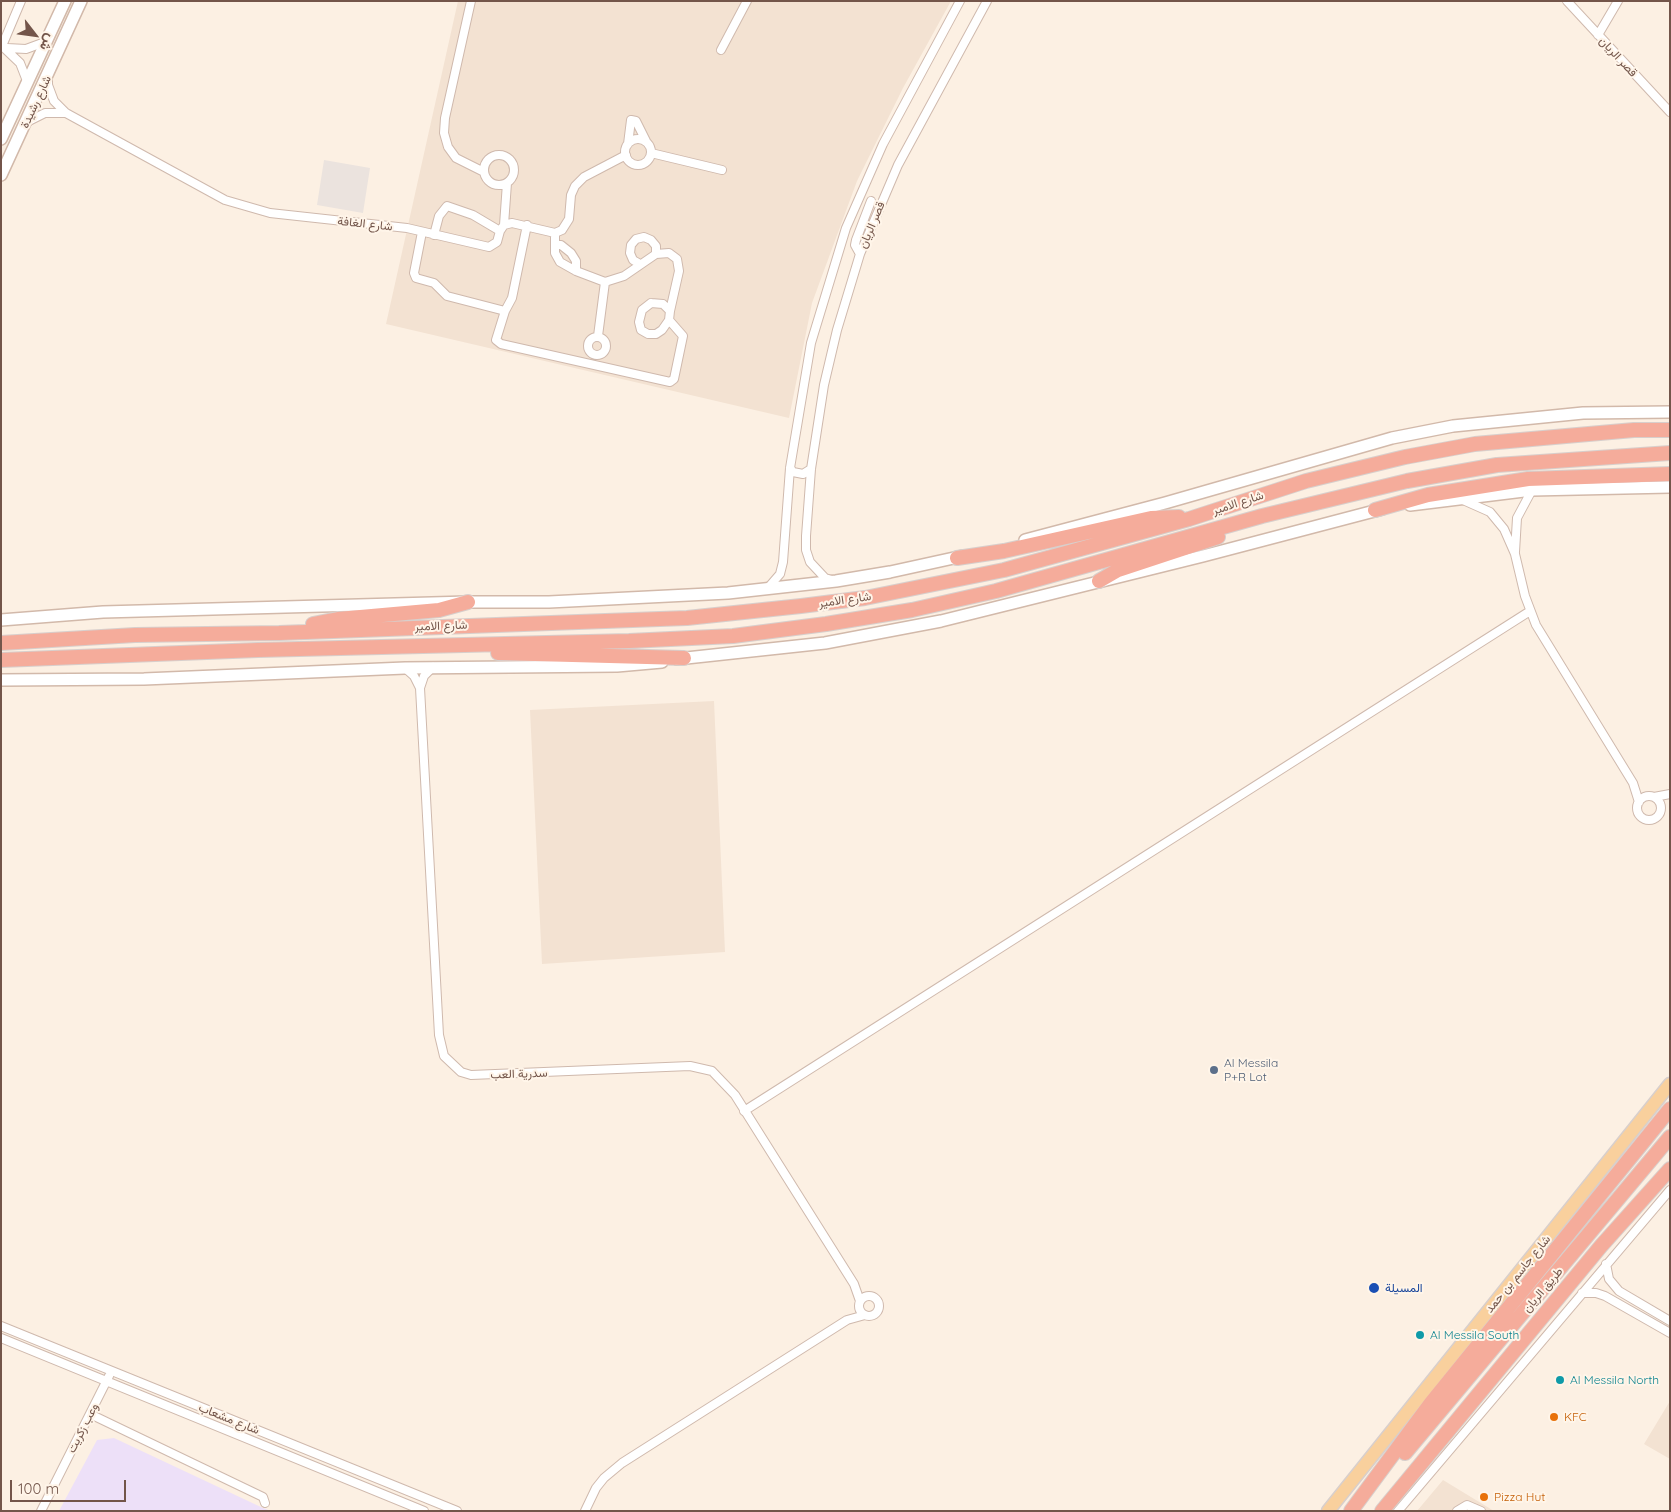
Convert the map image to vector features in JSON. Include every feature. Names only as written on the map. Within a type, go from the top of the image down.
[{"type":"highway","name":"شارع الامير","points":[[1,643],[136,634],[279,632],[687,618],[865,598],[1004,570],[1189,519],[1306,481],[1405,457],[1467,445],[1634,430],[1670,430]]},
{"type":"highway","name":"شارع الامير","points":[[1,660],[733,636],[912,610],[996,591],[1262,516],[1407,481],[1497,465],[1670,453]]},
{"type":"highway","points":[[1375,510],[1428,495],[1528,480],[1670,474]]},
{"type":"highway","points":[[1099,581],[1118,570],[1238,530],[1262,516]]},
{"type":"highway","points":[[957,558],[1004,551],[1161,517],[1189,519]]},
{"type":"highway","points":[[279,632],[338,619],[439,610],[468,602]]},
{"type":"highway","points":[[430,646],[476,652],[684,658]]},
{"type":"highway","points":[[1351,1511],[1431,1403],[1670,1109]]},
{"type":"highway","name":"طريق الريان","points":[[1357,1511],[1670,1137]]},
{"type":"highway","name":"طريق الريان","points":[[1382,1511],[1601,1246],[1670,1169]]},
{"type":"main road","name":"شارع رشيدة","points":[[1,139],[64,1]]},
{"type":"main road","name":"شارع رشيدة","points":[[1,175],[81,1]]},
{"type":"main road","name":"شارع الامير","points":[[1,620],[113,612],[468,602],[549,602],[767,590],[890,572],[957,558],[1165,503],[1392,438],[1453,426],[1583,413],[1670,412]]},
{"type":"main road","points":[[1,680],[144,679],[433,667],[617,666],[825,643],[968,615],[1375,510],[1532,490],[1670,487]]},
{"type":"main road","name":"شارع جاسم بن حمد","points":[[1328,1511],[1670,1084]]},
{"type":"main road","points":[[1582,1216],[1591,1197],[1670,1093]]},
{"type":"main road","points":[[1337,1511],[1431,1403]]},
{"type":"street","points":[[3,46],[21,1]]},
{"type":"street","points":[[471,1],[445,118],[444,133],[448,147],[456,158],[484,172]]},
{"type":"street","points":[[721,50],[747,1]]},
{"type":"street","name":"قصر الريان","points":[[767,590],[780,574],[783,562],[790,468],[810,343],[846,228],[883,144],[960,1]]},
{"type":"street","name":"قصر الريان","points":[[836,581],[825,578],[817,571],[810,562],[806,550],[811,469],[824,385],[842,312],[860,254],[881,204],[918,126],[987,1]]},
{"type":"street","name":"قصر الريان","points":[[1567,1],[1670,112]]},
{"type":"street","points":[[1598,35],[1618,1]]},
{"type":"street","points":[[3,46],[26,49],[45,42]]},
{"type":"street","points":[[3,46],[20,63],[28,81]]},
{"type":"street","name":"شارع الغافة","points":[[48,76],[48,85],[54,101],[66,114],[215,196],[254,210],[422,232],[489,248],[497,242],[502,228]]},
{"type":"street","points":[[27,122],[45,113],[66,114]]},
{"type":"street","points":[[631,120],[636,121],[646,141],[651,153],[647,161],[639,165],[631,162],[626,155],[631,120]]},
{"type":"street","points":[[628,144],[639,139],[646,141]]},
{"type":"street","points":[[651,153],[722,170]]},
{"type":"street","points":[[502,228],[507,183],[513,176],[514,168],[510,160],[503,155],[490,157],[485,164],[484,172],[487,180],[494,185],[507,183]]},
{"type":"street","points":[[502,228],[512,223],[556,233],[562,230],[569,219],[571,195],[574,186],[584,177],[626,155]]},
{"type":"street","points":[[859,198],[881,204]]},
{"type":"street","points":[[860,254],[856,240],[871,201]]},
{"type":"street","points":[[434,235],[439,216],[447,206],[502,228]]},
{"type":"street","points":[[527,225],[512,298],[505,311],[496,340],[501,344],[670,382],[674,379],[683,336],[669,320]]},
{"type":"street","points":[[422,232],[414,273],[416,278],[434,283],[447,296],[505,311]]},
{"type":"street","points":[[556,233],[556,258],[576,271],[605,282],[624,276],[656,254],[669,254],[677,260],[679,271],[669,320],[662,330],[656,334],[648,334],[641,330],[639,322],[642,310],[651,303],[663,304],[670,311]]},
{"type":"street","points":[[640,264],[633,260],[630,253],[631,246],[636,240],[644,237],[651,240],[656,246],[656,254]]},
{"type":"street","points":[[555,245],[561,245],[571,253],[576,261],[576,271]]},
{"type":"street","points":[[598,336],[605,282]]},
{"type":"street","points":[[790,468],[793,472],[803,474],[811,469]]},
{"type":"street","points":[[1515,554],[1517,518],[1520,508],[1532,490]]},
{"type":"street","points":[[1458,499],[1480,506],[1490,512],[1504,529],[1515,554],[1530,611],[1547,644],[1633,783],[1639,802],[1639,814],[1646,820],[1658,816],[1661,806],[1670,794]]},
{"type":"street","points":[[744,1111],[1530,611]]},
{"type":"street","points":[[420,688],[424,676],[433,667]]},
{"type":"street","points":[[405,668],[414,676],[420,688]]},
{"type":"street","name":"سدرية العب","points":[[420,688],[439,1035],[444,1056],[451,1065],[471,1075],[701,1067],[720,1078],[744,1111],[854,1284],[859,1304]]},
{"type":"street","points":[[1633,783],[1661,806]]},
{"type":"street","points":[[1639,802],[1652,797],[1670,794]]},
{"type":"street","points":[[1398,1511],[1670,1190]]},
{"type":"street","points":[[1606,1264],[1609,1279],[1619,1292],[1670,1321]]},
{"type":"street","name":"سدرية العب","points":[[854,1284],[869,1295]]},
{"type":"street","points":[[1582,1293],[1596,1293],[1605,1296],[1670,1333]]},
{"type":"street","points":[[585,1511],[596,1488],[614,1469],[847,1320],[865,1315],[874,1315],[879,1308],[876,1299],[869,1295],[859,1304],[847,1320]]},
{"type":"street","points":[[859,1304],[865,1315]]},
{"type":"street","name":"شارع مشعاب","points":[[1,1326],[457,1511]]},
{"type":"street","name":"شارع مشعاب","points":[[1,1338],[424,1510]]},
{"type":"street","name":"وعب زكريت","points":[[41,1511],[111,1372]]},
{"type":"street","points":[[90,1414],[263,1497],[265,1503]]},
{"type":"street","points":[[320,1468],[324,1457]]},
{"type":"street","points":[[424,1510],[427,1499]]},
{"type":"street","points":[[1457,1511],[1464,1506],[1470,1505],[1481,1511]]},
{"type":"shaded area","points":[[458,1],[951,1],[903,88],[857,181],[812,303],[789,418],[386,324]]},
{"type":"shaded area","points":[[324,160],[370,168],[363,213],[317,205]]},
{"type":"shaded area","points":[[714,701],[725,952],[542,964],[530,710]]},
{"type":"shaded area","points":[[1670,1401],[1670,1459],[1644,1444]]},
{"type":"shaded area","points":[[114,1438],[271,1511],[59,1511],[97,1440]]},
{"type":"shaded area","points":[[1443,1480],[1494,1511],[1417,1511]]},
{"type":"place","name":"Al Messila P+R Lot","points":[[1214,1070]]},
{"type":"place","name":"المسيلة","points":[[1374,1288]]},
{"type":"place","name":"Al Messila South","points":[[1420,1335]]},
{"type":"place","name":"Al Messila North","points":[[1560,1380]]},
{"type":"place","name":"KFC","points":[[1554,1417]]},
{"type":"place","name":"Pizza Hut","points":[[1484,1497]]}]
